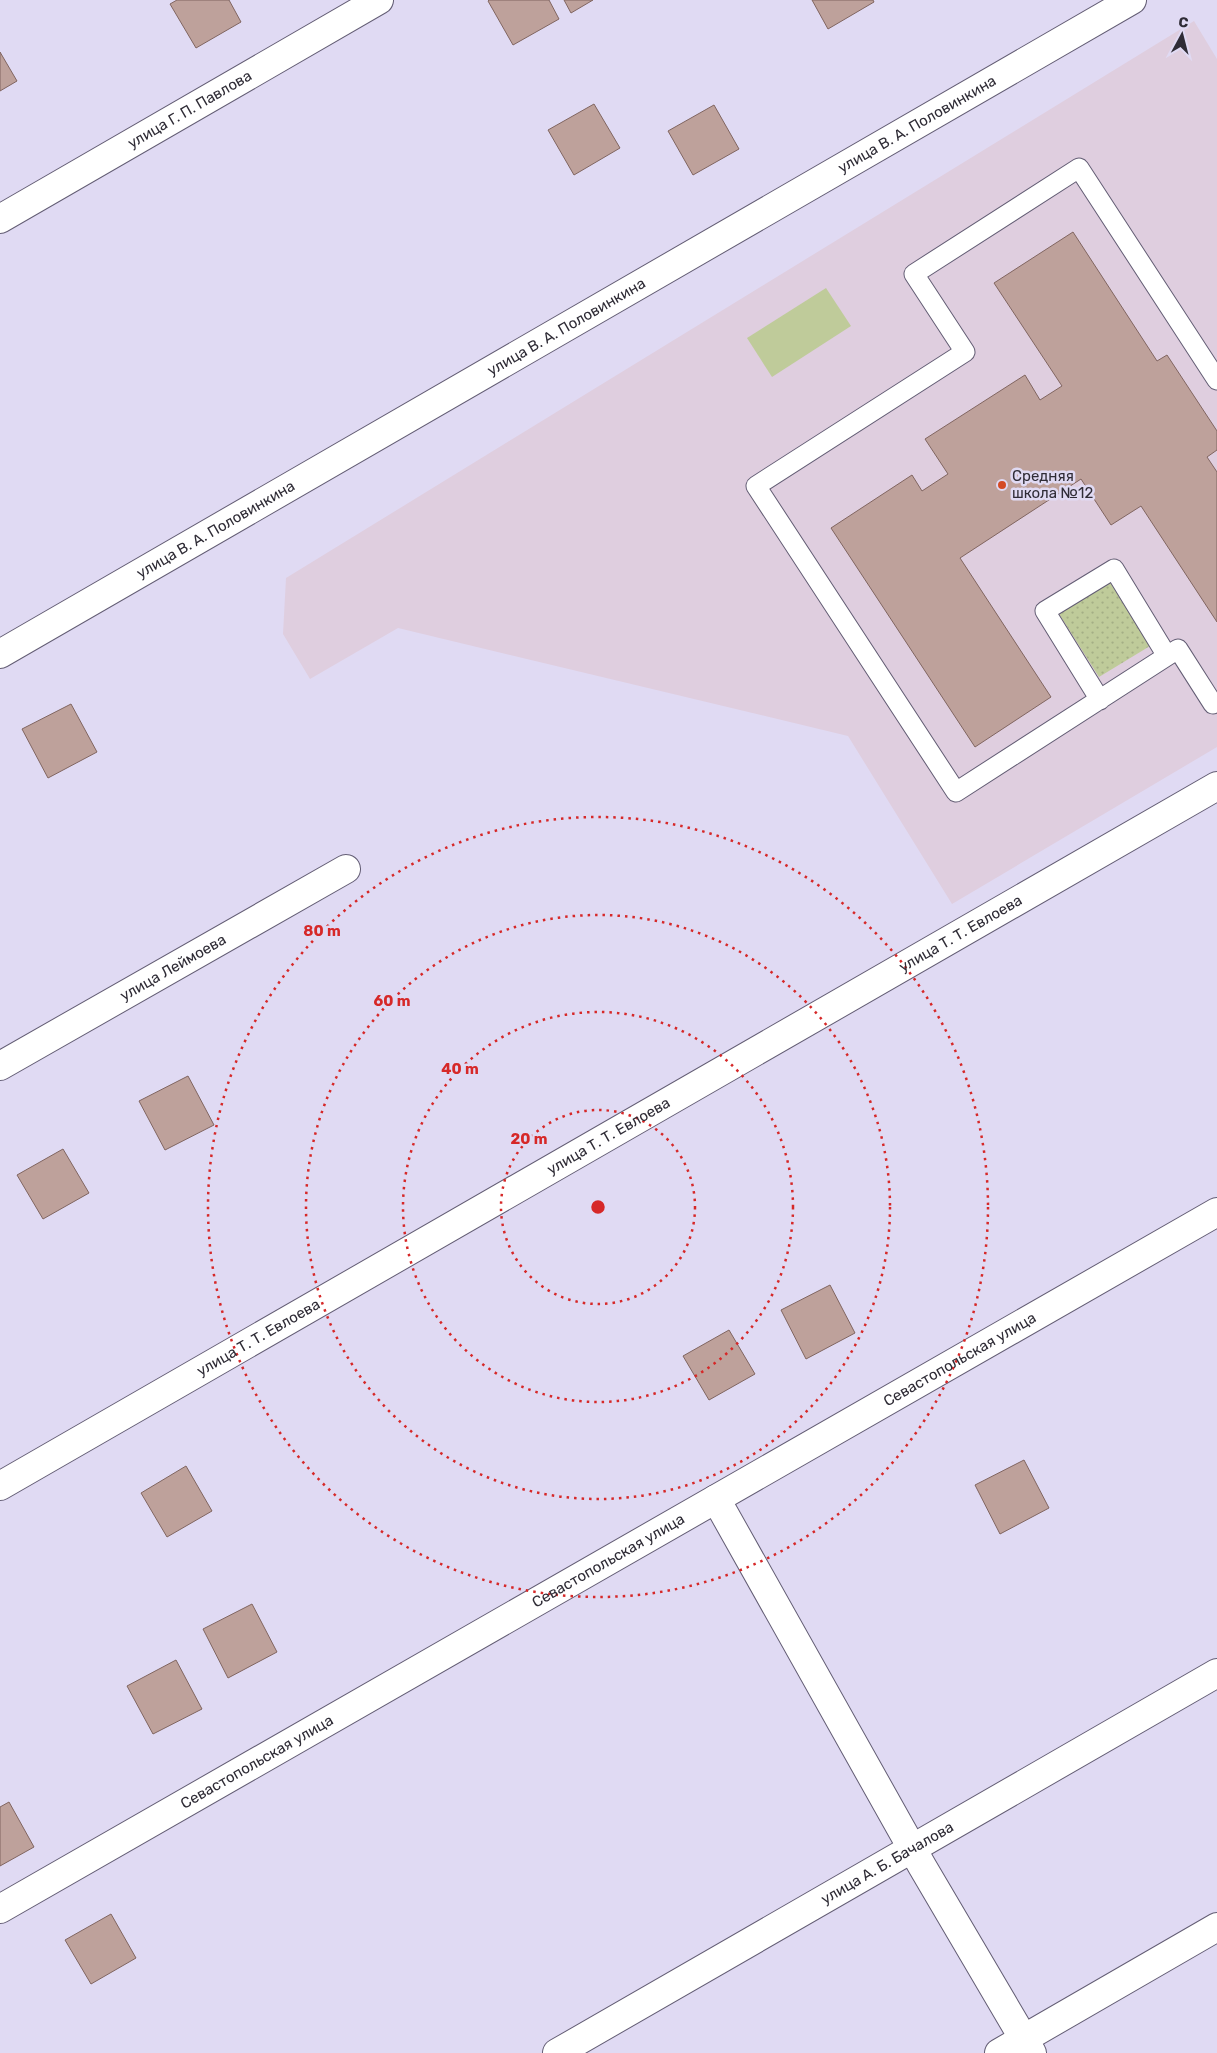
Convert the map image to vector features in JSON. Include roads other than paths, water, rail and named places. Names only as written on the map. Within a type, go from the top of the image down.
[{"type":"street","name":"улица Г. П. Павлова","points":[[0,219],[379,0]]},
{"type":"street","name":"улица В. А. Половинкина","points":[[0,654],[1132,0]]},
{"type":"street","name":"улица Т. Т. Евлоева","points":[[0,1486],[1217,786]]},
{"type":"street","name":"улица Леймоева","points":[[0,1066],[346,869]]},
{"type":"street","name":"Севастопольская улица","points":[[0,1909],[1217,1212]]},
{"type":"street","points":[[716,1499],[913,1849],[1028,2046]]},
{"type":"street","name":"улица А. Б. Бачалова","points":[[557,2053],[1217,1673]]},
{"type":"street","points":[[999,2053],[1028,2046],[1217,1927]]},
{"type":"lane","points":[[1217,380],[1079,168],[914,274],[965,352],[756,486],[956,792],[1178,649],[1213,704],[1217,702]]},
{"type":"lane","points":[[1100,700],[1045,611],[1114,569],[1167,656]]},
{"type":"place","name":"Средняя школа №12","points":[[1002,485]]}]
